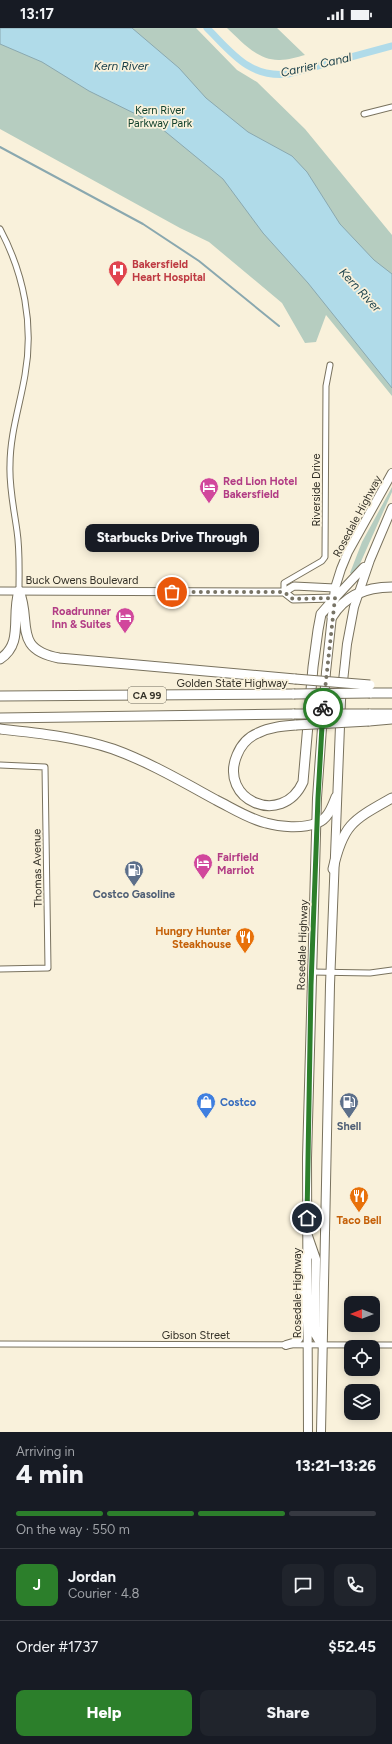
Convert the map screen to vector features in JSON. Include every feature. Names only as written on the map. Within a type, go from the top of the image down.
[{"type":"highway","points":[[392,587],[374,588],[358,593],[338,595],[321,614],[312,668],[303,782],[299,790],[291,799],[278,805],[265,806],[244,796],[235,779],[234,764],[239,750],[249,738],[258,733],[278,727],[296,725],[369,718],[392,719]]},
{"type":"highway","points":[[0,659],[11,650],[15,641],[15,604],[19,591]]},
{"type":"highway","points":[[19,591],[25,604],[24,626],[27,638],[37,650],[45,655],[59,658],[295,678],[370,689]]},
{"type":"highway","points":[[332,617],[338,595]]},
{"type":"highway","name":"Golden State Highway","points":[[0,696],[294,694],[370,689],[389,693]]},
{"type":"highway","name":"CA 99","points":[[0,718],[294,714],[369,718],[392,714]]},
{"type":"highway","points":[[0,729],[78,740],[114,750],[144,762],[227,806],[265,823],[281,826],[306,826],[316,823],[327,816],[336,797]]},
{"type":"highway","points":[[333,870],[341,841],[350,826],[362,814],[392,798]]},
{"type":"main road","name":"Rosedale Highway","points":[[338,595],[348,552],[392,473]]},
{"type":"main road","points":[[321,1432],[330,972],[340,700],[351,621],[358,593],[392,508]]},
{"type":"main road","points":[[351,621],[338,595],[370,560]]},
{"type":"main road","name":"Buck Owens Boulevard","points":[[0,591],[284,592],[294,586],[338,595]]},
{"type":"main road","name":"Buck Owens Boulevard","points":[[284,592],[293,599],[338,595]]},
{"type":"main road","name":"Rosedale Highway","points":[[308,1432],[307,1158],[316,823],[323,710],[332,617]]},
{"type":"main road","points":[[307,1234],[316,1259],[316,1334],[319,1341],[323,1345]]},
{"type":"main road","points":[[286,1345],[296,1342],[299,1338],[302,1254],[307,1234]]},
{"type":"street","points":[[364,114],[392,106]]},
{"type":"street","points":[[0,229],[20,276],[28,327],[25,374],[14,425],[10,465],[12,494],[19,544],[19,591]]},
{"type":"street","name":"Riverside Drive","points":[[284,592],[284,583],[322,561],[325,557],[326,386],[330,365]]},
{"type":"street","name":"Thomas Avenue","points":[[0,765],[45,767],[48,968],[0,969]]},
{"type":"street","points":[[312,972],[370,973],[392,970]]},
{"type":"street","name":"Gibson Street","points":[[0,1344],[392,1345]]},
{"type":"green space","name":"Kern River Parkway Park","points":[[0,28],[196,28],[237,70],[257,82],[305,129],[392,235],[392,396],[326,315],[316,342],[305,343],[282,303],[209,242],[180,228],[0,129]]},
{"type":"green space","points":[[227,28],[277,28],[305,55],[283,60],[265,57],[251,50]]},
{"type":"green space","points":[[392,487],[392,492],[359,566],[353,575],[350,573],[362,542]]},
{"type":"water","name":"Kern River","points":[[0,28],[132,28],[179,68],[206,98],[248,132],[292,156],[307,172],[340,224],[374,260],[392,274],[392,388],[308,283],[263,233],[223,179],[156,124],[89,91],[42,62],[0,44]]},
{"type":"waterway","name":"Carrier Canal","points":[[207,28],[233,55],[242,62],[262,72],[274,74],[288,74],[392,46]]},
{"type":"waterway","points":[[0,147],[143,224],[199,261],[279,326]]},
{"type":"way so far","points":[[172,592],[284,592],[293,599],[335,598],[323,708]]},
{"type":"place","name":"Bakersfield Heart Hospital","points":[[118,287]]},
{"type":"place","name":"Red Lion Hotel Bakersfield","points":[[209,504]]},
{"type":"place","name":"Starbucks Drive Through","points":[[172,592]]},
{"type":"place","name":"Roadrunner Inn & Suites","points":[[125,634]]},
{"type":"place","name":"Fairfield Marriot","points":[[203,880]]},
{"type":"place","name":"Costco Gasoline","points":[[134,887]]},
{"type":"place","name":"Hungry Hunter Steakhouse","points":[[245,954]]},
{"type":"place","name":"Costco","points":[[206,1119]]},
{"type":"place","name":"Shell","points":[[349,1119]]},
{"type":"place","name":"Taco Bell","points":[[359,1213]]},
{"type":"route","points":[[307,1218],[311,985],[323,708]]}]
